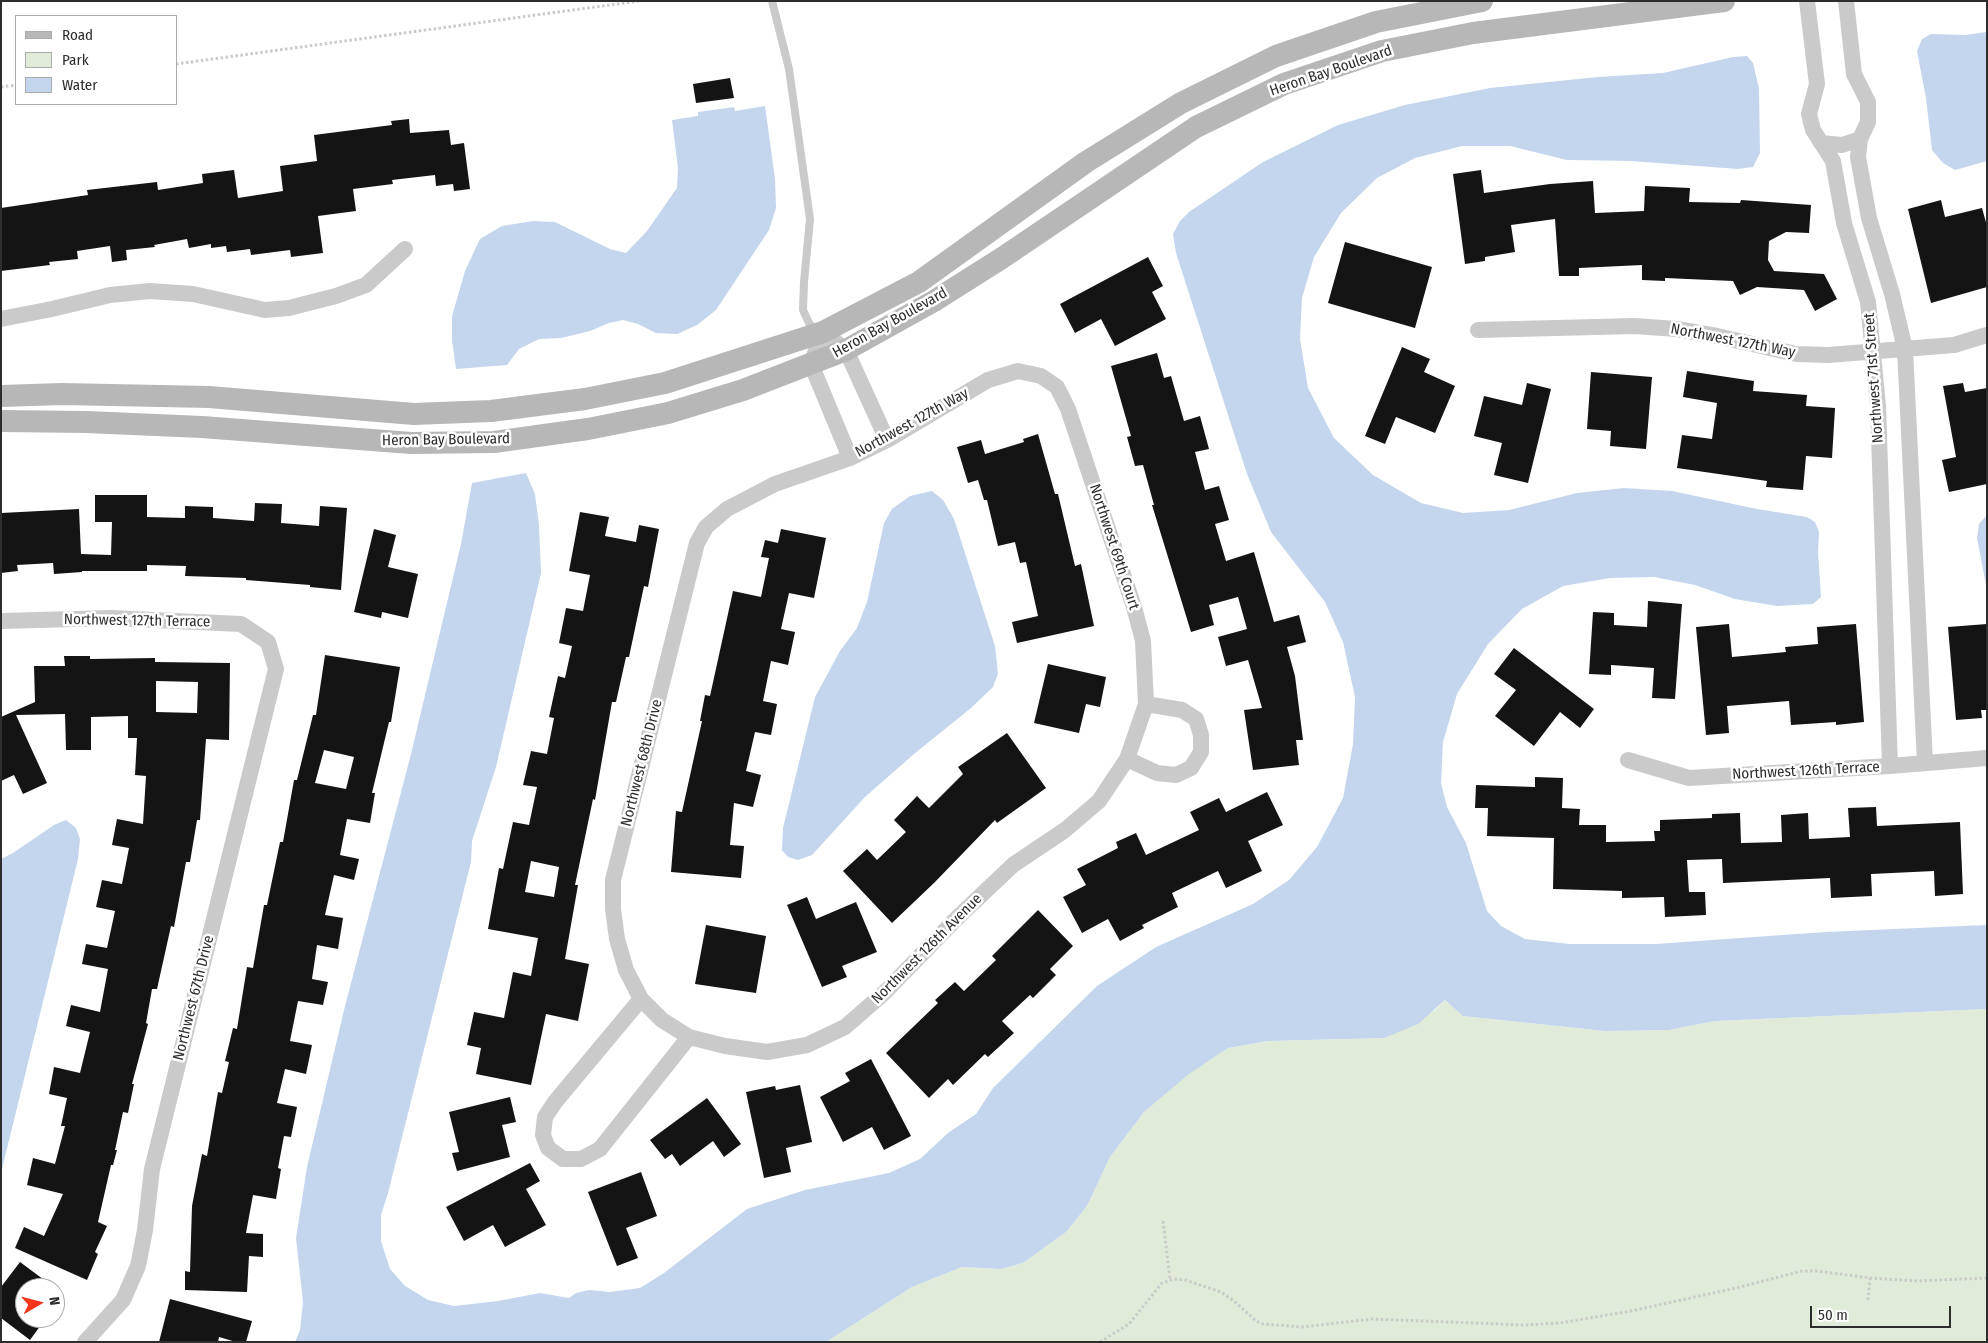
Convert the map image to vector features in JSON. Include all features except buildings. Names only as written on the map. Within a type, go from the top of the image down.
[{"type":"street","name":"Heron Bay Boulevard","points":[[1,396],[62,394],[209,397],[335,408],[428,413],[491,410],[585,399],[665,383],[823,332],[919,282],[1086,162],[1181,103],[1276,56],[1376,22],[1482,1]]},
{"type":"street","name":"Heron Bay Boulevard","points":[[1,421],[193,426],[330,438],[429,443],[494,442],[588,429],[668,413],[743,390],[846,350],[934,301],[1196,127],[1284,84],[1382,50],[1473,33],[1724,1]]},
{"type":"street","name":"Northwest 71st Street","points":[[1807,1],[1817,84],[1809,114],[1813,130],[1833,161],[1844,223],[1868,302],[1878,406],[1890,766]]},
{"type":"street","name":"Northwest 71st Street","points":[[1846,1],[1854,74],[1868,102],[1868,122],[1860,139],[1858,157],[1869,218],[1892,294],[1904,349],[1925,763]]},
{"type":"street","points":[[1821,143],[1842,145],[1860,139]]},
{"type":"street","points":[[1,318],[52,309],[110,295],[150,291],[193,294],[265,310],[289,308],[336,296],[366,284],[405,249]]},
{"type":"street","name":"Northwest 127th Way","points":[[1478,330],[1634,326],[1677,329],[1796,354],[1828,355],[1954,345],[1987,335]]},
{"type":"street","points":[[850,458],[811,364],[823,332],[846,350],[887,440]]},
{"type":"street","name":"Northwest 127th Way","points":[[706,527],[727,508],[775,484],[850,458],[887,440],[988,380],[1018,371],[1040,376]]},
{"type":"street","name":"Northwest 69th Court","points":[[1040,376],[1057,387],[1068,409],[1134,607],[1143,641],[1146,704],[1137,732]]},
{"type":"street","name":"Northwest 68th Drive","points":[[662,1020],[641,1000],[626,970],[617,939],[613,909],[614,880],[697,543],[706,527]]},
{"type":"street","name":"Northwest 127th Terrace","points":[[1,621],[111,618],[241,624],[268,642]]},
{"type":"street","name":"Northwest 67th Drive","points":[[85,1342],[123,1300],[138,1266],[145,1230],[152,1169],[276,670],[268,642]]},
{"type":"street","points":[[1128,759],[1157,773],[1176,775],[1191,768],[1201,752],[1201,735],[1196,719],[1182,710],[1146,704]]},
{"type":"street","name":"Northwest 126th Avenue","points":[[662,1020],[689,1037],[725,1046],[767,1052],[807,1045],[845,1027],[884,993],[956,919],[1013,865],[1065,830],[1099,801],[1128,759],[1137,732]]},
{"type":"street","name":"Northwest 126th Terrace","points":[[1628,760],[1689,778],[1987,758]]},
{"type":"street","points":[[641,1000],[555,1102],[545,1117],[543,1136],[548,1148],[563,1158],[581,1159],[600,1149],[689,1037]]},
{"type":"lane","points":[[772,1],[790,69],[810,219],[803,310],[810,325],[823,332]]},
{"type":"path","points":[[178,64],[639,1]]},
{"type":"path","points":[[1,87],[15,85]]},
{"type":"path","points":[[1163,1221],[1170,1280]]},
{"type":"path","points":[[1100,1342],[1129,1324],[1162,1283],[1170,1280],[1185,1280],[1221,1292],[1256,1321],[1263,1324],[1302,1327],[1372,1319],[1525,1325],[1560,1323],[1631,1311],[1736,1288],[1790,1273],[1817,1271],[1870,1278],[1917,1281],[1987,1278]]},
{"type":"path","points":[[1868,1300],[1870,1278]]},
{"type":"green space","points":[[1445,1000],[1463,1016],[1605,1031],[1669,1030],[1715,1021],[1987,1009],[1987,1342],[826,1342],[912,1287],[962,1267],[1001,1269],[1023,1263],[1066,1232],[1087,1206],[1110,1157],[1144,1112],[1189,1073],[1228,1048],[1268,1041],[1384,1038],[1435,1010]]},
{"type":"water","points":[[1987,32],[1987,161],[1955,170],[1943,163],[1932,150],[1926,98],[1917,51],[1922,39],[1931,34],[1965,35]]},
{"type":"water","points":[[1747,56],[1753,63],[1759,88],[1760,153],[1753,167],[1738,169],[1631,161],[1567,160],[1510,146],[1462,146],[1415,158],[1377,178],[1341,213],[1314,257],[1302,298],[1300,339],[1308,388],[1334,438],[1373,475],[1421,503],[1463,513],[1509,510],[1577,493],[1624,488],[1672,491],[1757,509],[1807,517],[1815,522],[1819,532],[1818,552],[1821,597],[1813,604],[1777,606],[1735,599],[1695,585],[1654,577],[1610,578],[1563,586],[1522,609],[1488,644],[1457,694],[1443,742],[1441,783],[1447,807],[1466,843],[1487,911],[1501,926],[1525,939],[1569,944],[1656,944],[1825,932],[1987,925],[1987,1009],[1715,1021],[1669,1030],[1605,1031],[1463,1016],[1445,1000],[1418,1024],[1384,1038],[1268,1041],[1228,1048],[1189,1074],[1144,1112],[1110,1157],[1087,1206],[1066,1232],[1023,1263],[1001,1269],[962,1267],[912,1287],[826,1342],[295,1342],[300,1330],[303,1302],[296,1238],[307,1167],[345,1006],[411,754],[461,544],[472,483],[526,473],[535,494],[539,525],[541,573],[496,767],[472,841],[471,862],[381,1215],[381,1241],[390,1269],[405,1286],[428,1300],[454,1306],[498,1301],[540,1293],[569,1298],[576,1293],[589,1290],[610,1292],[640,1288],[664,1273],[747,1209],[805,1190],[889,1173],[920,1159],[948,1133],[976,1114],[993,1088],[1097,986],[1156,947],[1253,904],[1289,880],[1317,847],[1343,798],[1353,744],[1355,697],[1343,642],[1325,602],[1271,532],[1247,474],[1176,253],[1173,234],[1180,221],[1189,212],[1263,162],[1338,125],[1405,105],[1490,88],[1598,77],[1663,73],[1733,57]]},
{"type":"water","points":[[765,106],[775,179],[776,208],[769,230],[716,310],[697,325],[677,334],[656,333],[638,324],[623,320],[561,338],[539,339],[519,349],[507,365],[456,369],[452,340],[452,316],[465,271],[480,239],[502,226],[533,221],[555,222],[610,249],[626,253],[647,231],[677,188],[678,168],[672,120],[698,116],[698,112],[734,107],[735,111]]},
{"type":"water","points":[[932,491],[943,500],[954,519],[995,646],[998,674],[993,687],[971,708],[865,797],[812,855],[798,860],[788,857],[782,850],[783,828],[815,697],[840,651],[857,628],[867,602],[884,523],[892,509],[910,496]]},
{"type":"water","points":[[1987,515],[1987,590],[1977,538],[1979,524]]},
{"type":"water","points":[[66,820],[76,828],[80,839],[78,859],[1,1173],[1,859],[54,825]]}]
